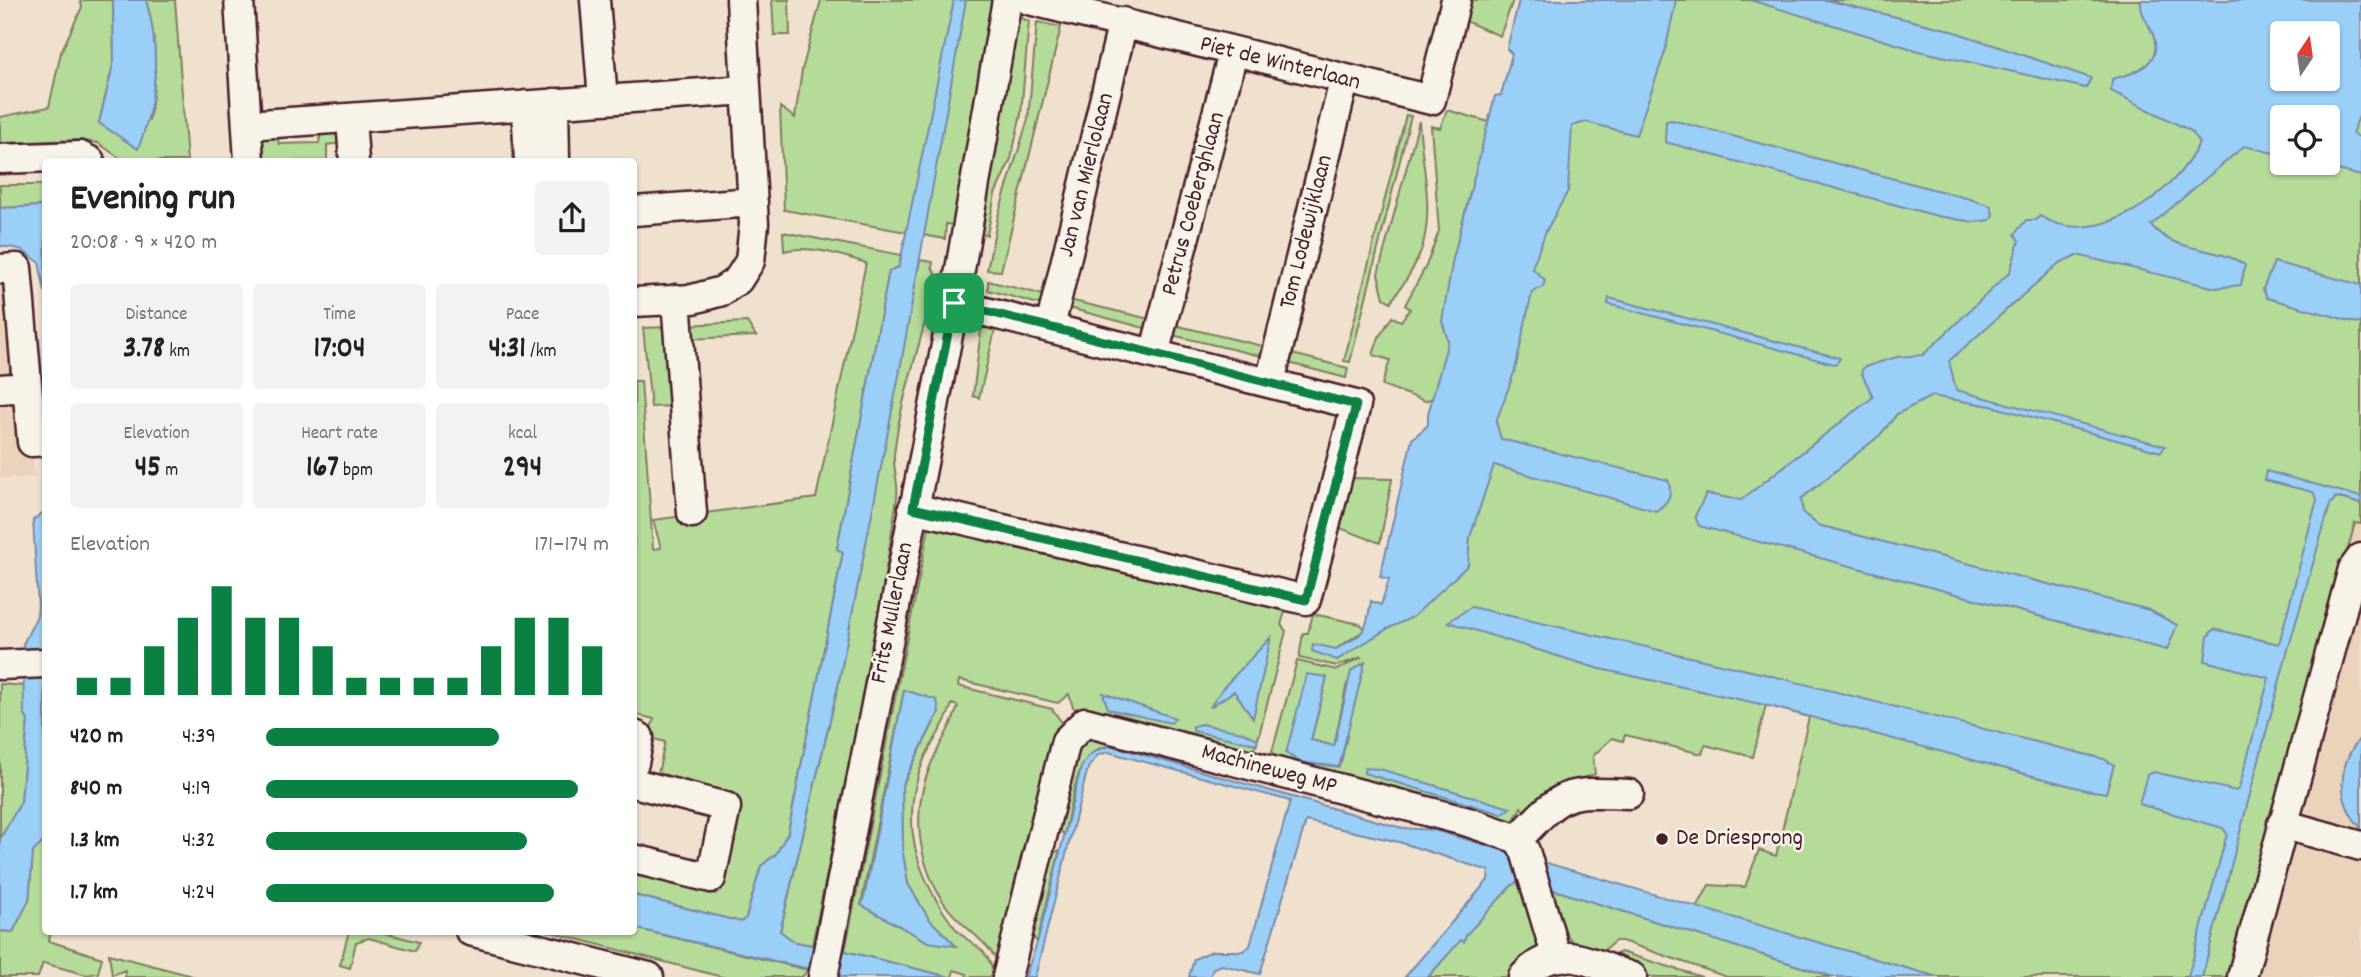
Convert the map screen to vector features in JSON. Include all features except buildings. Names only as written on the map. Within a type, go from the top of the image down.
[{"type":"street","points":[[239,0],[249,158]]},
{"type":"street","points":[[595,0],[603,100]]},
{"type":"street","points":[[637,302],[677,299],[722,291],[738,280],[750,261],[754,245],[753,206],[741,0]]},
{"type":"street","name":"Frits Mullerlaan","points":[[823,976],[954,303],[1007,0]]},
{"type":"street","name":"Piet de Winterlaan","points":[[1028,0],[1344,81],[1431,100],[1456,0]]},
{"type":"street","name":"Jan van Mierlolaan","points":[[1050,327],[1122,22]]},
{"type":"street","name":"Petrus Coeberghlaan","points":[[1154,354],[1233,53]]},
{"type":"street","name":"Tom Lodewijklaan","points":[[1270,383],[1344,81]]},
{"type":"street","points":[[247,125],[746,90]]},
{"type":"street","points":[[530,158],[540,104]]},
{"type":"street","points":[[540,104],[554,158]]},
{"type":"street","points":[[351,118],[354,158]]},
{"type":"street","points":[[0,159],[84,158]]},
{"type":"street","points":[[637,211],[753,206]]},
{"type":"street","points":[[0,269],[18,268],[13,388],[32,442],[42,441]]},
{"type":"street","points":[[677,299],[692,513]]},
{"type":"street","points":[[913,508],[1306,600],[1356,405],[954,303]]},
{"type":"street","points":[[2242,977],[2353,569],[2361,558]]},
{"type":"street","points":[[8,665],[42,663]]},
{"type":"street","name":"Machineweg MP","points":[[1007,977],[1066,741],[1085,722],[1468,822],[1522,845]]},
{"type":"street","points":[[637,784],[726,807],[711,878],[637,860]]},
{"type":"street","points":[[1556,955],[1522,845],[1552,804],[1578,792],[1629,794]]},
{"type":"street","points":[[2282,824],[2361,846]]},
{"type":"street","points":[[480,935],[554,965],[649,977]]},
{"type":"street","points":[[1523,977],[1535,964],[1556,955],[1577,958],[1632,977]]},
{"type":"shaded area","points":[[0,270],[33,270],[27,387],[35,477],[0,478]]},
{"type":"shaded area","points":[[2361,502],[2361,977],[2197,977]]},
{"type":"green space","points":[[80,0],[113,0],[114,61],[99,123],[149,120],[155,60],[153,30],[146,0],[175,0],[187,158],[120,158],[98,143],[80,140],[0,143],[0,117],[49,107],[61,52],[82,7]]},
{"type":"green space","points":[[772,0],[789,0],[790,35],[774,35]]},
{"type":"green space","points":[[821,0],[992,0],[953,225],[946,224],[945,239],[784,210],[780,107],[795,118],[802,70]]},
{"type":"green space","points":[[1470,0],[1513,0],[1500,36],[1465,21]]},
{"type":"green space","points":[[1547,0],[2361,0],[2361,502],[2333,494],[2331,503],[2336,497],[2361,504],[2361,524],[2355,523],[2231,977],[2202,977],[2240,827],[2197,977],[1937,977],[1697,908],[1709,885],[1745,887],[1759,850],[1776,856],[1809,717],[1766,705],[1753,757],[1705,745],[1702,754],[1625,735],[1623,741],[1612,738],[1593,756],[1595,774],[1558,788],[1532,821],[1521,807],[1513,822],[1276,761],[1272,752],[1297,661],[1337,670],[1362,657],[1337,666],[1299,658],[1303,633],[1308,633],[1313,614],[1360,624],[1366,629],[1336,649],[1337,660],[1387,628]],"holes":[[[1327,677],[1311,740],[1334,746],[1347,683],[1347,736],[1341,762],[1286,753]]]},
{"type":"green space","points":[[1018,17],[1029,21],[1021,114],[1011,159],[995,194],[987,235],[980,234]]},
{"type":"green space","points":[[1037,22],[1061,27],[1001,271],[987,270],[998,216],[1028,119]]},
{"type":"green space","points":[[1447,110],[1489,122],[1453,259],[1446,333],[1449,341],[1434,398],[1425,401],[1382,385],[1390,360],[1373,355],[1379,337],[1392,317],[1401,321],[1410,309],[1405,305],[1426,266],[1439,231],[1431,126],[1440,128]]},
{"type":"green space","points":[[1406,115],[1411,116],[1350,362],[1344,361]]},
{"type":"green space","points":[[1419,121],[1427,196],[1424,240],[1419,257],[1391,302],[1384,298],[1378,274]]},
{"type":"green space","points":[[322,127],[337,131],[342,143],[327,145],[327,158],[258,158],[257,140],[276,129],[279,144],[319,143]]},
{"type":"green space","points":[[0,185],[42,185],[42,206],[0,208]]},
{"type":"green space","points":[[783,232],[901,255],[899,267],[889,271],[837,549],[843,552],[788,833],[776,854],[761,866],[746,918],[741,922],[637,896],[637,873],[715,894],[740,799],[657,778],[665,742],[648,737],[654,719],[637,715],[637,381],[641,381],[653,549],[661,548],[653,520],[816,498],[866,263],[814,250],[784,251]]},
{"type":"green space","points":[[920,260],[933,262],[936,275],[897,432],[894,460],[897,492],[889,553],[858,722],[812,945],[795,942],[780,932],[838,686]]},
{"type":"green space","points":[[988,281],[1044,295],[1042,305],[988,290]]},
{"type":"green space","points":[[1065,299],[1154,320],[1152,330],[1062,306]]},
{"type":"green space","points":[[747,322],[756,336],[687,339],[685,325]]},
{"type":"green space","points":[[1174,325],[1263,346],[1261,356],[1172,335]]},
{"type":"green space","points":[[668,327],[674,406],[651,407],[643,328]]},
{"type":"green space","points":[[986,327],[995,330],[979,398],[973,396],[981,330]]},
{"type":"green space","points":[[1284,352],[1348,368],[1346,378],[1281,361]]},
{"type":"green space","points":[[1351,478],[1392,479],[1380,543],[1337,527]]},
{"type":"green space","points":[[948,523],[1286,608],[1281,625],[1286,631],[1258,739],[1201,724],[1194,731],[1257,744],[1249,756],[1082,713],[1073,707],[1069,694],[1058,703],[959,680],[958,686],[1052,709],[1063,724],[998,963],[987,947],[944,903],[928,870],[920,835],[919,818],[925,782],[958,706],[952,704],[925,757],[917,780],[912,824],[920,865],[939,905],[959,932],[987,956],[995,977],[966,977],[967,974],[954,970],[952,977],[949,977],[845,951],[929,527]],"holes":[[[1270,639],[1253,717],[1234,691],[1212,706]],[[904,690],[939,712],[902,786],[903,854],[908,884],[929,919],[955,945],[861,905]]]},
{"type":"green space","points":[[0,684],[25,686],[24,714],[28,720],[21,802],[0,839]]},
{"type":"green space","points":[[1088,736],[1184,755],[1185,766],[1129,748],[1111,746],[1099,749],[1089,756],[1082,767],[1072,795],[1064,835],[1053,822],[1066,766]]},
{"type":"green space","points":[[42,843],[42,935],[50,935],[49,941],[102,958],[98,973],[87,975],[43,963],[38,977],[0,977],[0,931],[13,932],[29,900],[33,851]]},
{"type":"green space","points":[[1060,850],[1037,942],[1027,928],[1044,856]]},
{"type":"green space","points":[[1525,876],[1539,945],[1532,958],[1515,977],[1428,977],[1461,939],[1464,941],[1465,935],[1511,886]]},
{"type":"green space","points":[[1548,888],[1834,977],[1727,977],[1622,941],[1615,941],[1596,957],[1582,949],[1567,934]]},
{"type":"green space","points":[[637,929],[808,970],[802,977],[722,977],[562,935],[637,935]]},
{"type":"green space","points":[[348,935],[392,935],[419,942],[415,951],[369,938],[356,942],[350,968],[340,965]]},
{"type":"green space","points":[[1621,952],[1702,977],[1652,977],[1610,963],[1614,955]]},
{"type":"green space","points":[[109,954],[196,977],[125,977],[125,970],[112,975]]},
{"type":"water","points":[[113,0],[146,0],[151,19],[155,75],[149,112],[138,149],[99,123],[114,61]]},
{"type":"water","points":[[954,0],[966,0],[899,375],[838,686],[780,931],[795,942],[845,951],[949,977],[843,977],[637,929],[637,896],[741,922],[746,918],[761,866],[776,854],[788,833],[843,552],[837,549],[889,271],[899,267]]},
{"type":"water","points":[[1519,0],[1676,0],[1665,52],[1636,135],[1586,122],[1572,126],[1568,191],[1546,231],[1532,268],[1545,280],[1543,287],[1532,292],[1515,370],[1496,422],[1501,439],[1668,480],[1670,494],[1667,501],[1656,511],[1494,465],[1470,537],[1468,565],[1413,617],[1387,629],[1337,660],[1312,651],[1313,644],[1336,649],[1359,635],[1365,627],[1371,601],[1381,605],[1389,579],[1380,577],[1412,439],[1428,425],[1428,414],[1448,341],[1442,321],[1453,259],[1495,96],[1501,95],[1512,54],[1507,49]]},
{"type":"water","points":[[1750,0],[1826,0],[1946,29],[2091,78],[2086,88],[1919,51]]},
{"type":"water","points":[[2141,0],[2361,0],[2361,112],[2352,133],[2361,138],[2361,176],[2340,171],[2340,105],[2270,105],[2270,152],[2244,146],[2151,225],[2172,241],[2221,254],[2245,265],[2241,285],[2216,288],[2077,255],[2059,263],[1949,361],[1956,390],[2165,446],[2161,452],[1991,406],[1932,396],[1897,414],[1880,435],[1801,499],[1803,513],[1818,525],[2149,610],[2177,625],[2167,650],[1699,526],[1695,516],[1706,494],[1741,500],[1873,397],[1861,372],[1864,367],[1897,357],[1923,355],[2010,272],[2019,241],[2015,234],[2026,220],[2035,220],[2040,216],[2062,225],[2085,227],[2109,222],[2132,212],[2172,181],[2199,143],[2191,131],[2111,91],[2112,79],[2142,68],[2152,57],[2155,50],[2154,36],[2144,17]]},
{"type":"water","points":[[1672,120],[1970,199],[1991,206],[1993,215],[1990,220],[1974,222],[1937,216],[1665,142],[1666,121]]},
{"type":"water","points":[[42,206],[42,277],[39,262],[20,249],[0,246],[0,208]]},
{"type":"water","points":[[2274,262],[2361,285],[2361,324],[2267,298],[2263,289]]},
{"type":"water","points":[[1609,298],[1840,358],[1836,364],[1830,363],[1608,304]]},
{"type":"water","points":[[2266,471],[2361,497],[2361,504],[2336,497],[2330,505],[2287,653],[2202,977],[2188,977],[2227,834],[2223,828],[2139,804],[2147,775],[2154,772],[2236,791],[2239,788],[2269,678],[2205,661],[2208,636],[2214,629],[2279,644],[2317,499],[2313,492],[2264,480]]},
{"type":"water","points":[[42,513],[42,843],[33,852],[29,900],[13,932],[0,931],[0,839],[21,802],[28,720],[24,714],[23,644],[37,616],[38,606],[33,520]]},
{"type":"water","points":[[1471,607],[1760,673],[2104,759],[2114,765],[2106,793],[2086,790],[1765,705],[1596,668],[1448,622]]},
{"type":"water","points":[[1271,637],[1253,718],[1234,691],[1210,707],[1223,688]]},
{"type":"water","points":[[1365,662],[1339,767],[1300,762],[1286,753],[1307,674],[1327,677],[1311,740],[1334,746],[1351,671]]},
{"type":"water","points":[[904,690],[937,700],[939,712],[902,785],[903,854],[908,884],[929,919],[956,946],[928,942],[861,905]]},
{"type":"water","points":[[1103,693],[1175,718],[1171,723],[1108,709]]},
{"type":"water","points":[[1201,724],[1242,732],[1258,739],[1257,744],[1193,731],[1193,726]]},
{"type":"water","points":[[2361,737],[2361,828],[2347,806],[2343,782],[2347,759]]},
{"type":"water","points":[[1112,746],[1402,828],[1434,830],[1937,977],[1834,977],[1548,888],[1525,876],[1511,886],[1466,935],[1464,942],[1461,940],[1428,977],[1405,977],[1488,880],[1489,871],[1399,842],[1306,821],[1260,974],[1222,965],[1213,968],[1210,977],[1189,977],[1194,959],[1212,951],[1243,951],[1250,946],[1290,801],[1108,752],[1098,755],[1088,768],[1035,977],[1025,977],[1038,940],[1081,768],[1093,752]]},
{"type":"water","points":[[1365,768],[1380,769],[1510,808],[1502,814],[1364,773]]},
{"type":"place","name":"De Driesprong","points":[[1662,839]]},
{"type":"route","points":[[954,303],[1356,405],[1306,600],[913,508],[954,303]]}]
